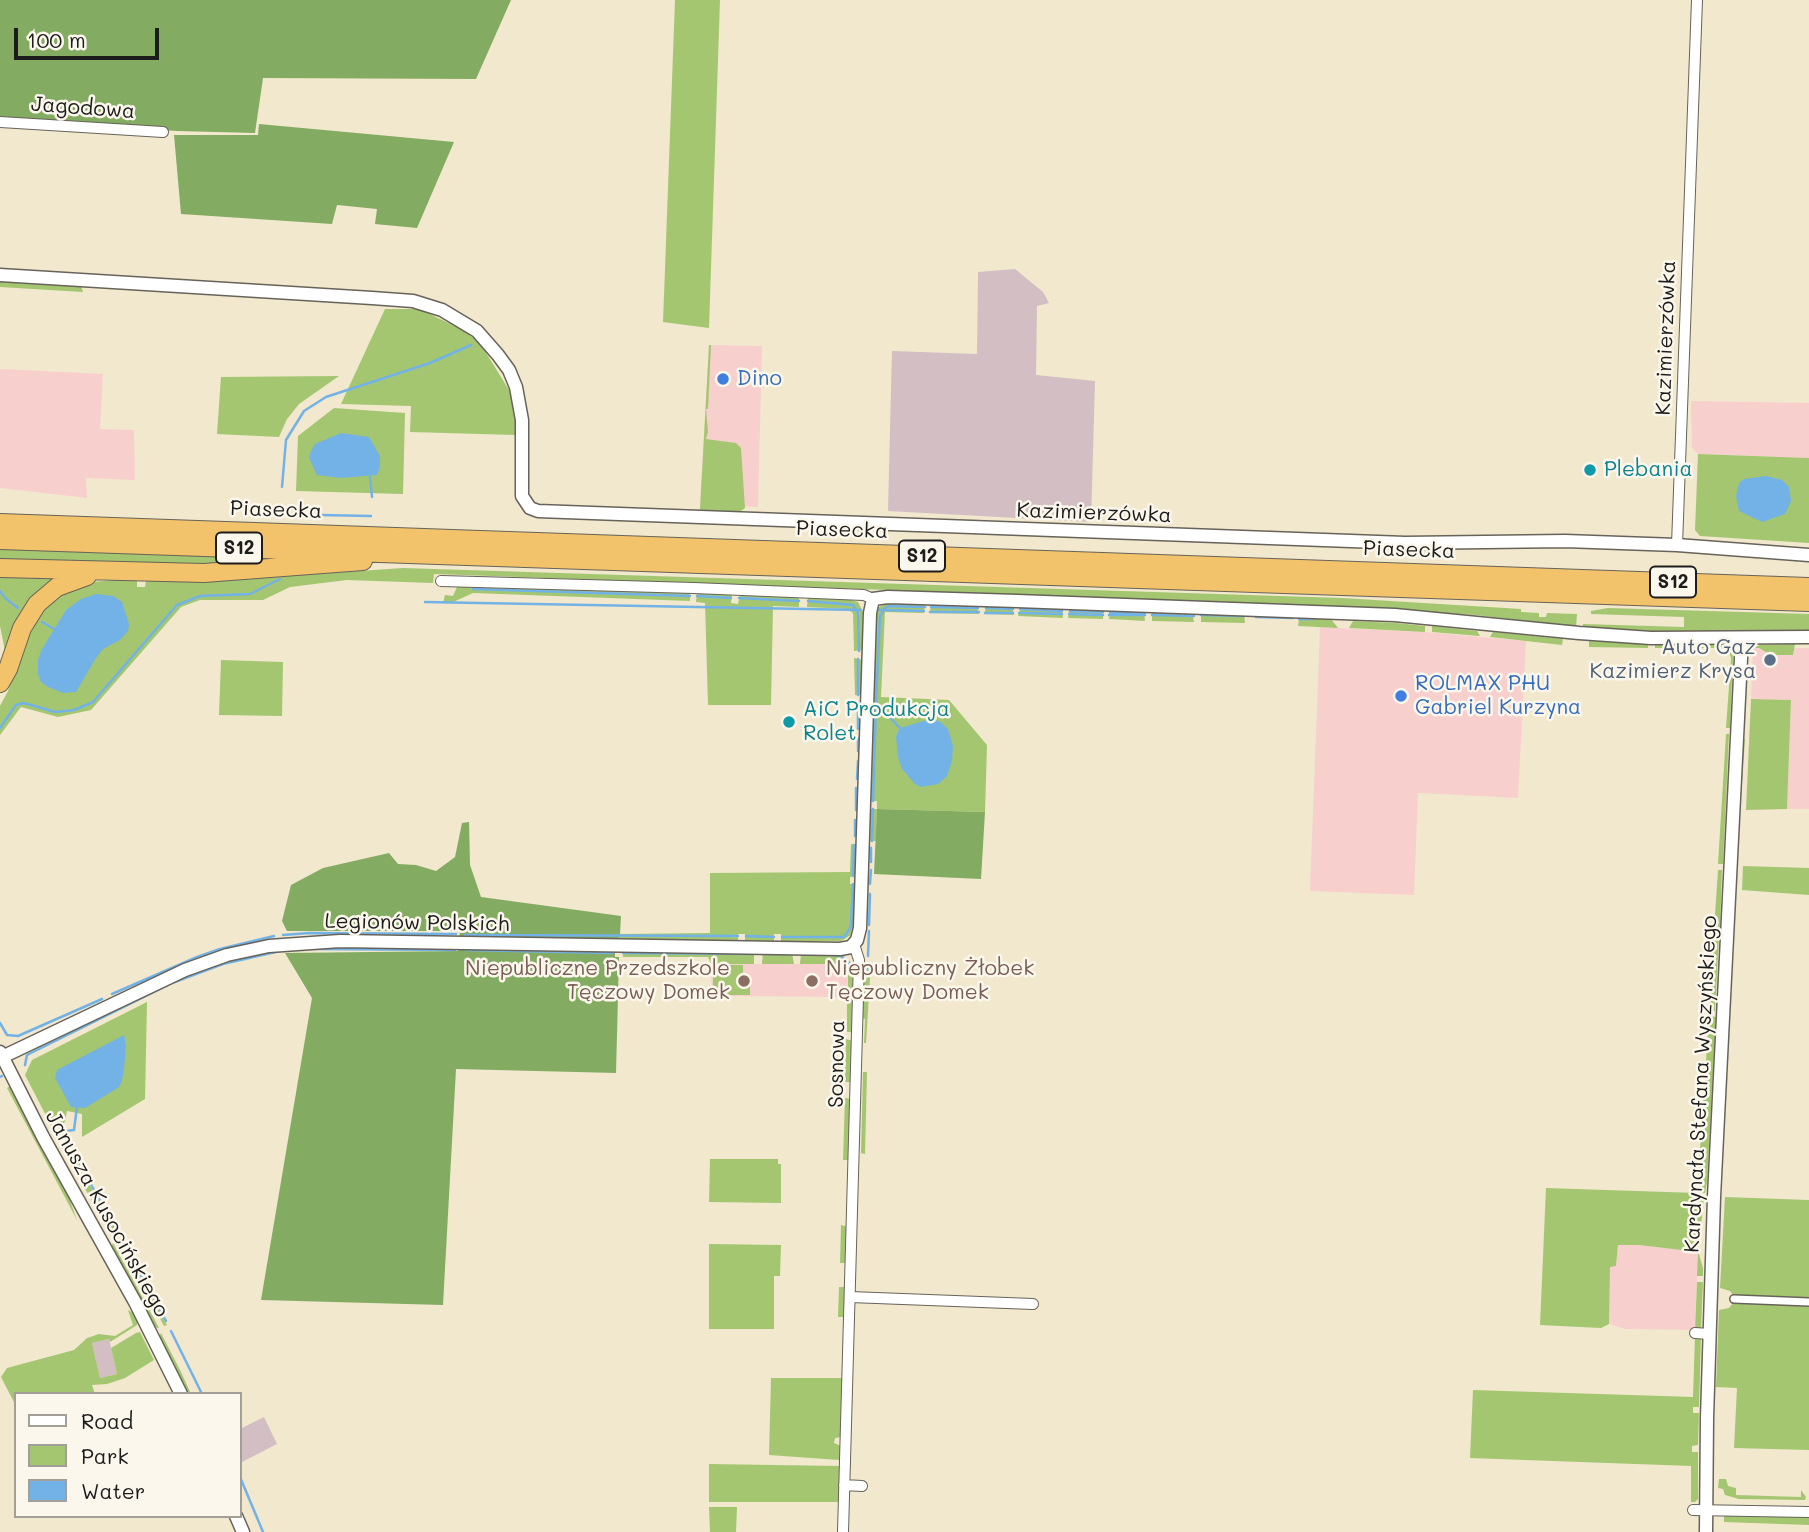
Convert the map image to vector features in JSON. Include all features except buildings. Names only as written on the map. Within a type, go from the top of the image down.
[{"type":"highway","points":[[0,513],[70,525]]},
{"type":"highway","name":"Piasecka","points":[[0,523],[1809,587]]},
{"type":"highway","name":"Piasecka","points":[[0,540],[1809,602]]},
{"type":"highway","points":[[0,568],[204,573],[479,556]]},
{"type":"highway","points":[[0,683],[8,669],[22,628],[45,595],[82,576],[135,572]]},
{"type":"street","name":"Kazimierzówka","points":[[0,275],[413,301],[442,310],[477,331],[509,370],[516,387],[522,419],[522,496],[530,508],[580,513],[1405,543],[1565,541],[1677,545],[1697,0]]},
{"type":"street","name":"Jagodowa","points":[[0,122],[163,132]]},
{"type":"street","points":[[1677,545],[1809,555]]},
{"type":"street","points":[[441,581],[694,587],[864,595],[873,599],[888,597],[1395,615],[1621,636],[1809,636]]},
{"type":"street","name":"Sosnowa","points":[[843,1532],[859,964],[854,944],[860,928],[870,613],[873,599]]},
{"type":"street","name":"Kardynała Stefana Wyszyńskiego","points":[[1706,1532],[1699,1510],[1742,638]]},
{"type":"street","name":"Legionów Polskich","points":[[1,1056],[185,970],[227,955],[269,946],[340,941],[840,949],[854,944]]},
{"type":"street","name":"Janusza Kusocińskiego","points":[[1,1056],[43,1138],[135,1302],[180,1392]]},
{"type":"street","points":[[850,1297],[1033,1304]]},
{"type":"street","points":[[1734,1299],[1809,1303]]},
{"type":"street","points":[[1695,1333],[1709,1334]]},
{"type":"street","points":[[844,1485],[862,1486]]},
{"type":"street","points":[[1699,1510],[1809,1512]]},
{"type":"shaded area","points":[[1015,269],[1043,292],[1049,303],[1037,306],[1036,375],[1095,381],[1091,522],[888,511],[892,351],[977,354],[978,272]]},
{"type":"shaded area","points":[[709,345],[762,346],[758,507],[700,504]]},
{"type":"shaded area","points":[[0,369],[103,374],[100,429],[134,430],[135,480],[86,478],[87,498],[0,488]]},
{"type":"shaded area","points":[[1691,401],[1809,403],[1809,458],[1698,454],[1692,448]]},
{"type":"shaded area","points":[[1320,627],[1425,632],[1526,641],[1518,798],[1418,793],[1414,895],[1310,891]]},
{"type":"shaded area","points":[[1753,648],[1772,655],[1793,655],[1794,648],[1809,648],[1809,809],[1787,809],[1791,700],[1751,699]]},
{"type":"shaded area","points":[[711,964],[841,964],[848,971],[847,997],[712,996]]},
{"type":"shaded area","points":[[1618,1245],[1698,1252],[1695,1330],[1626,1329],[1609,1324],[1610,1266],[1616,1266]]},
{"type":"shaded area","points":[[109,1339],[117,1374],[100,1378],[92,1343]]},
{"type":"shaded area","points":[[264,1417],[277,1444],[242,1462],[242,1428]]},
{"type":"green space","points":[[0,0],[511,0],[476,79],[263,78],[255,133],[177,131],[0,119]]},
{"type":"green space","points":[[675,0],[720,0],[709,328],[663,322]]},
{"type":"green space","points":[[259,124],[454,142],[417,228],[375,224],[377,209],[337,205],[332,224],[181,214],[174,135],[258,135]]},
{"type":"green space","points":[[0,281],[81,286],[83,292],[0,287]]},
{"type":"green space","points":[[385,309],[419,309],[461,329],[480,343],[509,390],[515,412],[516,435],[410,432],[411,406],[341,404]]},
{"type":"green space","points":[[709,345],[706,439],[736,443],[741,448],[745,508],[737,514],[702,512],[700,509]]},
{"type":"green space","points":[[339,376],[299,404],[287,419],[279,437],[217,434],[221,377]]},
{"type":"green space","points":[[334,408],[405,413],[403,494],[296,491],[298,436]]},
{"type":"green space","points":[[1698,454],[1809,458],[1809,543],[1700,536],[1695,530]]},
{"type":"green space","points":[[0,549],[273,558],[273,563],[210,566],[0,562]]},
{"type":"green space","points":[[403,568],[1342,598],[1521,609],[1521,612],[1539,613],[1539,617],[1546,617],[1547,613],[1577,614],[1576,627],[1476,615],[1283,604],[434,574],[433,583],[347,580],[290,587],[263,600],[200,600],[181,607],[91,710],[58,717],[21,707],[0,735],[0,706],[8,691],[23,643],[39,612],[54,598],[71,589],[93,582],[114,580],[137,579],[137,587],[145,587],[146,580],[230,580]]},
{"type":"green space","points":[[0,573],[63,575],[6,656],[0,626]]},
{"type":"green space","points":[[463,584],[690,592],[690,601],[473,593],[451,603],[443,603],[445,595],[453,596],[457,587]]},
{"type":"green space","points":[[697,592],[732,594],[731,603],[738,604],[740,594],[799,596],[799,607],[773,606],[771,705],[708,705],[705,603],[696,602]]},
{"type":"green space","points":[[808,596],[844,598],[858,602],[863,612],[862,650],[854,651],[853,613],[847,609],[807,607]]},
{"type":"green space","points":[[888,603],[925,604],[924,613],[885,612],[881,697],[949,700],[987,745],[985,812],[877,809],[877,801],[869,801],[875,614],[879,607]]},
{"type":"green space","points":[[931,604],[977,606],[979,614],[930,613]]},
{"type":"green space","points":[[987,605],[1012,607],[1014,615],[984,614]]},
{"type":"green space","points":[[1021,607],[1062,608],[1063,618],[1018,616]]},
{"type":"green space","points":[[1070,608],[1100,609],[1103,611],[1103,619],[1068,618]]},
{"type":"green space","points":[[1608,608],[1809,614],[1809,631],[1583,628],[1583,624],[1684,627],[1684,617],[1591,614],[1591,611]]},
{"type":"green space","points":[[1113,610],[1142,611],[1145,621],[1109,619]]},
{"type":"green space","points":[[1192,612],[1194,622],[1152,621],[1152,613]]},
{"type":"green space","points":[[1244,614],[1245,623],[1201,622],[1201,615]]},
{"type":"green space","points":[[1302,616],[1331,619],[1338,628],[1298,626]]},
{"type":"green space","points":[[1353,621],[1425,626],[1425,632],[1349,628]]},
{"type":"green space","points":[[1432,626],[1477,631],[1480,636],[1432,632]]},
{"type":"green space","points":[[1493,632],[1563,639],[1562,645],[1490,637]]},
{"type":"green space","points":[[1589,641],[1648,644],[1648,648],[1589,647]]},
{"type":"green space","points":[[1795,644],[1793,655],[1771,655],[1759,648],[1753,648],[1760,645]]},
{"type":"green space","points":[[1655,645],[1721,645],[1731,650],[1733,656],[1730,728],[1726,728],[1731,658],[1729,652],[1719,648],[1655,648]]},
{"type":"green space","points":[[854,658],[863,660],[861,695],[855,695]]},
{"type":"green space","points":[[221,660],[283,662],[282,716],[219,715]]},
{"type":"green space","points":[[1751,699],[1791,700],[1787,809],[1746,810]]},
{"type":"green space","points":[[1726,734],[1729,734],[1723,864],[1718,864]]},
{"type":"green space","points":[[1745,739],[1739,829],[1738,828]]},
{"type":"green space","points":[[869,809],[877,809],[876,841],[867,841]]},
{"type":"green space","points":[[877,809],[985,812],[981,879],[874,874]]},
{"type":"green space","points":[[469,822],[470,865],[481,897],[621,916],[615,951],[615,957],[619,957],[616,1073],[456,1069],[443,1305],[261,1300],[312,998],[285,953],[458,951],[460,931],[287,931],[282,921],[291,885],[323,868],[389,853],[398,864],[416,865],[436,871],[455,857],[462,823]]},
{"type":"green space","points":[[851,844],[857,845],[855,876],[850,877],[850,884],[856,884],[853,926],[851,935],[841,941],[781,942],[781,934],[774,934],[774,942],[745,941],[745,934],[738,934],[738,941],[618,940],[620,934],[710,933],[710,873],[850,872]]},
{"type":"green space","points":[[1743,866],[1809,868],[1809,895],[1742,890]]},
{"type":"green space","points":[[1718,870],[1722,870],[1720,930],[1714,930]]},
{"type":"green space","points":[[1714,936],[1719,936],[1715,1011],[1710,1010]]},
{"type":"green space","points":[[623,951],[752,952],[754,964],[711,964],[708,957],[623,957]]},
{"type":"green space","points":[[763,952],[792,953],[794,964],[762,964]]},
{"type":"green space","points":[[801,953],[841,954],[852,963],[853,988],[848,990],[848,972],[841,964],[800,964]]},
{"type":"green space","points":[[864,963],[871,963],[866,1043],[865,1019],[862,1018]]},
{"type":"green space","points":[[713,965],[743,965],[743,976],[750,977],[750,995],[713,995]]},
{"type":"green space","points":[[852,995],[853,1032],[847,1032],[847,996]]},
{"type":"green space","points":[[147,1002],[145,1099],[82,1137],[82,1114],[67,1111],[65,1122],[53,1129],[25,1075],[32,1060]]},
{"type":"green space","points":[[1709,1016],[1716,1017],[1707,1182],[1705,1193],[1697,1193]]},
{"type":"green space","points":[[846,1039],[853,1041],[850,1082],[845,1082]]},
{"type":"green space","points":[[863,1072],[867,1072],[865,1154],[861,1153]]},
{"type":"green space","points":[[10,1086],[69,1198],[77,1220],[7,1088]]},
{"type":"green space","points":[[845,1098],[851,1099],[848,1160],[843,1160]]},
{"type":"green space","points":[[64,1129],[65,1140],[83,1172],[78,1175],[62,1147],[64,1145],[55,1134]]},
{"type":"green space","points":[[710,1159],[778,1159],[778,1164],[781,1164],[781,1203],[709,1202]]},
{"type":"green space","points":[[85,1177],[118,1234],[115,1236],[80,1180]]},
{"type":"green space","points":[[1546,1188],[1697,1193],[1697,1199],[1704,1199],[1698,1251],[1703,1276],[1697,1276],[1698,1252],[1618,1245],[1616,1266],[1610,1267],[1609,1324],[1601,1328],[1540,1325]]},
{"type":"green space","points":[[1725,1197],[1809,1200],[1809,1450],[1734,1448],[1737,1388],[1716,1387],[1719,1310],[1729,1308],[1734,1302],[1730,1291],[1720,1288]]},
{"type":"green space","points":[[841,1225],[848,1227],[846,1263],[840,1263]]},
{"type":"green space","points":[[120,1239],[167,1325],[164,1326],[118,1240]]},
{"type":"green space","points":[[113,1243],[159,1328],[154,1327],[111,1248]]},
{"type":"green space","points":[[709,1244],[781,1245],[780,1276],[774,1276],[774,1329],[709,1329]]},
{"type":"green space","points":[[1697,1282],[1703,1282],[1701,1330],[1695,1330]]},
{"type":"green space","points":[[839,1287],[846,1287],[843,1317],[838,1317]]},
{"type":"green space","points":[[128,1310],[135,1314],[137,1325],[110,1342],[109,1339],[92,1343],[100,1378],[117,1374],[111,1348],[136,1333],[140,1332],[154,1360],[125,1378],[107,1384],[92,1385],[94,1392],[14,1392],[14,1402],[1,1377],[7,1368],[74,1350],[87,1338],[99,1334],[115,1336],[133,1325]]},
{"type":"green space","points":[[161,1333],[190,1392],[186,1392],[159,1337]]},
{"type":"green space","points":[[1695,1336],[1701,1336],[1699,1407],[1693,1407],[1693,1413],[1699,1413],[1698,1445],[1692,1446],[1692,1452],[1698,1452],[1698,1499],[1695,1502],[1691,1502],[1691,1466],[1470,1458],[1473,1390],[1693,1397]]},
{"type":"green space","points":[[771,1378],[842,1378],[842,1437],[835,1438],[834,1443],[841,1446],[839,1460],[769,1455]]},
{"type":"green space","points":[[709,1464],[839,1466],[840,1502],[709,1502]]},
{"type":"green space","points":[[1719,1479],[1726,1479],[1728,1486],[1736,1488],[1736,1495],[1801,1497],[1801,1490],[1806,1497],[1805,1500],[1739,1499],[1725,1495],[1723,1489],[1718,1488]]},
{"type":"green space","points":[[709,1507],[737,1507],[736,1532],[710,1532]]},
{"type":"green space","points":[[1724,1515],[1809,1517],[1809,1525],[1724,1522]]},
{"type":"water","points":[[341,433],[369,437],[380,456],[377,475],[341,478],[317,475],[309,458],[315,444]]},
{"type":"water","points":[[1766,476],[1782,480],[1789,487],[1791,501],[1785,514],[1762,522],[1739,511],[1736,496],[1739,483],[1744,479]]},
{"type":"water","points":[[96,594],[113,596],[122,602],[129,624],[128,631],[120,640],[103,649],[76,692],[63,693],[48,687],[41,682],[38,674],[38,660],[42,649],[66,610],[81,599]]},
{"type":"water","points":[[930,719],[939,721],[948,729],[953,746],[952,761],[947,776],[938,784],[921,787],[902,769],[896,736],[900,728]]},
{"type":"water","points":[[124,1035],[124,1069],[119,1087],[85,1108],[71,1107],[55,1078],[57,1070]]},
{"type":"waterway","points":[[282,487],[286,440],[304,411],[326,397],[430,363],[471,345]]},
{"type":"waterway","points":[[370,477],[372,497]]},
{"type":"waterway","points":[[320,515],[371,516]]},
{"type":"waterway","points":[[0,728],[16,705],[24,703],[55,712],[74,710],[93,702],[177,605],[200,596],[250,594],[280,579]]},
{"type":"waterway","points":[[473,589],[690,596]]},
{"type":"waterway","points":[[0,591],[18,608]]},
{"type":"waterway","points":[[697,596],[731,598]]},
{"type":"waterway","points":[[739,598],[799,601]]},
{"type":"waterway","points":[[808,601],[853,605],[858,613],[859,651]]},
{"type":"waterway","points":[[425,602],[861,610]]},
{"type":"waterway","points":[[900,728],[876,703],[880,616],[889,606],[925,607]]},
{"type":"waterway","points":[[931,607],[978,608]]},
{"type":"waterway","points":[[986,608],[1013,609]]},
{"type":"waterway","points":[[1020,609],[1062,611]]},
{"type":"waterway","points":[[879,610],[924,611]]},
{"type":"waterway","points":[[1070,611],[1103,612]]},
{"type":"waterway","points":[[930,612],[979,612]]},
{"type":"waterway","points":[[985,613],[1013,613]]},
{"type":"waterway","points":[[1019,613],[1062,614]]},
{"type":"waterway","points":[[1110,613],[1145,613]]},
{"type":"waterway","points":[[1069,614],[1103,615]]},
{"type":"waterway","points":[[1109,615],[1145,615]]},
{"type":"waterway","points":[[1152,615],[1194,616]]},
{"type":"waterway","points":[[1201,615],[1244,616]]},
{"type":"waterway","points":[[1256,617],[1293,618]]},
{"type":"waterway","points":[[1299,619],[1313,619]]},
{"type":"waterway","points":[[42,622],[54,629]]},
{"type":"waterway","points":[[858,659],[858,695]]},
{"type":"waterway","points":[[858,703],[858,729]]},
{"type":"waterway","points":[[873,801],[876,703]]},
{"type":"waterway","points":[[858,738],[858,751]]},
{"type":"waterway","points":[[857,779],[858,761]]},
{"type":"waterway","points":[[856,788],[856,810]]},
{"type":"waterway","points":[[872,841],[873,809]]},
{"type":"waterway","points":[[855,820],[855,836]]},
{"type":"waterway","points":[[853,876],[854,845]]},
{"type":"waterway","points":[[871,848],[871,862]]},
{"type":"waterway","points":[[870,884],[871,870]]},
{"type":"waterway","points":[[782,937],[844,937],[851,927],[853,884]]},
{"type":"waterway","points":[[869,925],[870,894]]},
{"type":"waterway","points":[[868,956],[869,931]]},
{"type":"waterway","points":[[283,935],[456,934]]},
{"type":"waterway","points":[[465,935],[738,936]]},
{"type":"waterway","points":[[112,994],[197,957],[274,936]]},
{"type":"waterway","points":[[746,936],[774,937]]},
{"type":"waterway","points":[[315,949],[455,950]]},
{"type":"waterway","points":[[466,950],[613,953]]},
{"type":"waterway","points":[[25,1065],[27,1055],[172,983],[223,964],[280,951]]},
{"type":"waterway","points":[[623,953],[754,954]]},
{"type":"waterway","points":[[762,954],[793,954]]},
{"type":"waterway","points":[[832,955],[841,956],[849,963],[851,975]]},
{"type":"waterway","points":[[867,972],[868,963]]},
{"type":"waterway","points":[[0,1023],[7,1035],[18,1036],[102,999]]},
{"type":"waterway","points":[[77,1107],[74,1130],[66,1131],[70,1146],[82,1167]]},
{"type":"waterway","points":[[89,1181],[117,1231]]},
{"type":"waterway","points":[[123,1242],[166,1321]]},
{"type":"waterway","points":[[171,1331],[201,1392]]},
{"type":"waterway","points":[[242,1482],[263,1532]]},
{"type":"place","name":"Dino","points":[[723,379]]},
{"type":"place","name":"Plebania","points":[[1590,470]]},
{"type":"place","name":"Auto Gaz Kazimierz Krysa","points":[[1770,660]]},
{"type":"place","name":"ROLMAX PHU Gabriel Kurzyna","points":[[1401,696]]},
{"type":"place","name":"AiC Produkcja Rolet","points":[[789,722]]},
{"type":"place","name":"Niepubliczne Przedszkole Tęczowy Domek","points":[[744,981]]},
{"type":"place","name":"Niepubliczny Żłobek Tęczowy Domek","points":[[812,981]]}]
